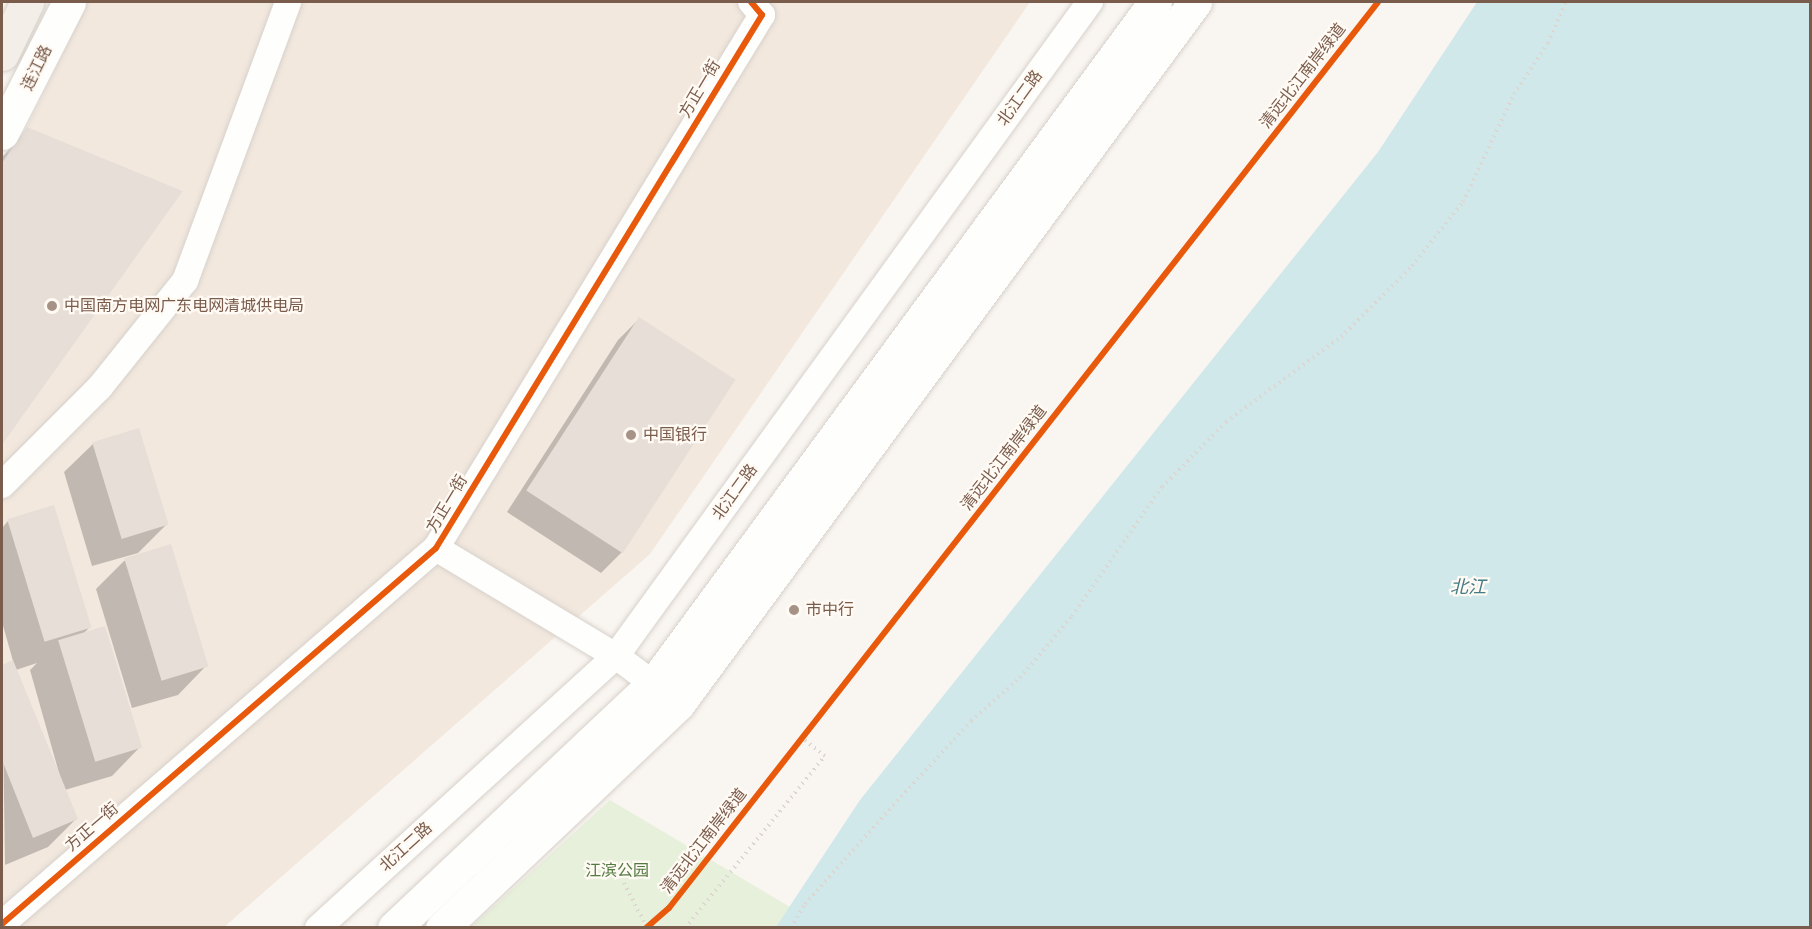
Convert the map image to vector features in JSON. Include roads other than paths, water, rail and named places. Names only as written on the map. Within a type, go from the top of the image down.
[{"type":"main road","name":"连江路","points":[[2,133],[69,2]]},
{"type":"main road","points":[[1129,38],[1138,2]]},
{"type":"main road","points":[[394,927],[655,682],[1155,2]]},
{"type":"main road","points":[[442,927],[678,704],[1195,2]]},
{"type":"main road","points":[[2,54],[29,4]]},
{"type":"street","points":[[2,485],[100,387],[185,281],[288,2]]},
{"type":"street","name":"北江二路","points":[[318,927],[616,656],[1090,2]]},
{"type":"street","name":"方正一街","points":[[2,924],[436,548],[756,8]]},
{"type":"street","points":[[436,548],[616,656],[655,682],[678,704]]},
{"type":"water","name":"北江","points":[[1477,2],[1810,2],[1810,927],[776,927],[860,800],[1378,152]]},
{"type":"place","name":"中国南方电网广东电网清城供电局","points":[[52,306]]},
{"type":"place","name":"中国银行","points":[[631,435]]},
{"type":"place","name":"市中行","points":[[794,610]]},
{"type":"park label","name":"江滨公园","points":[[617,871]]}]
